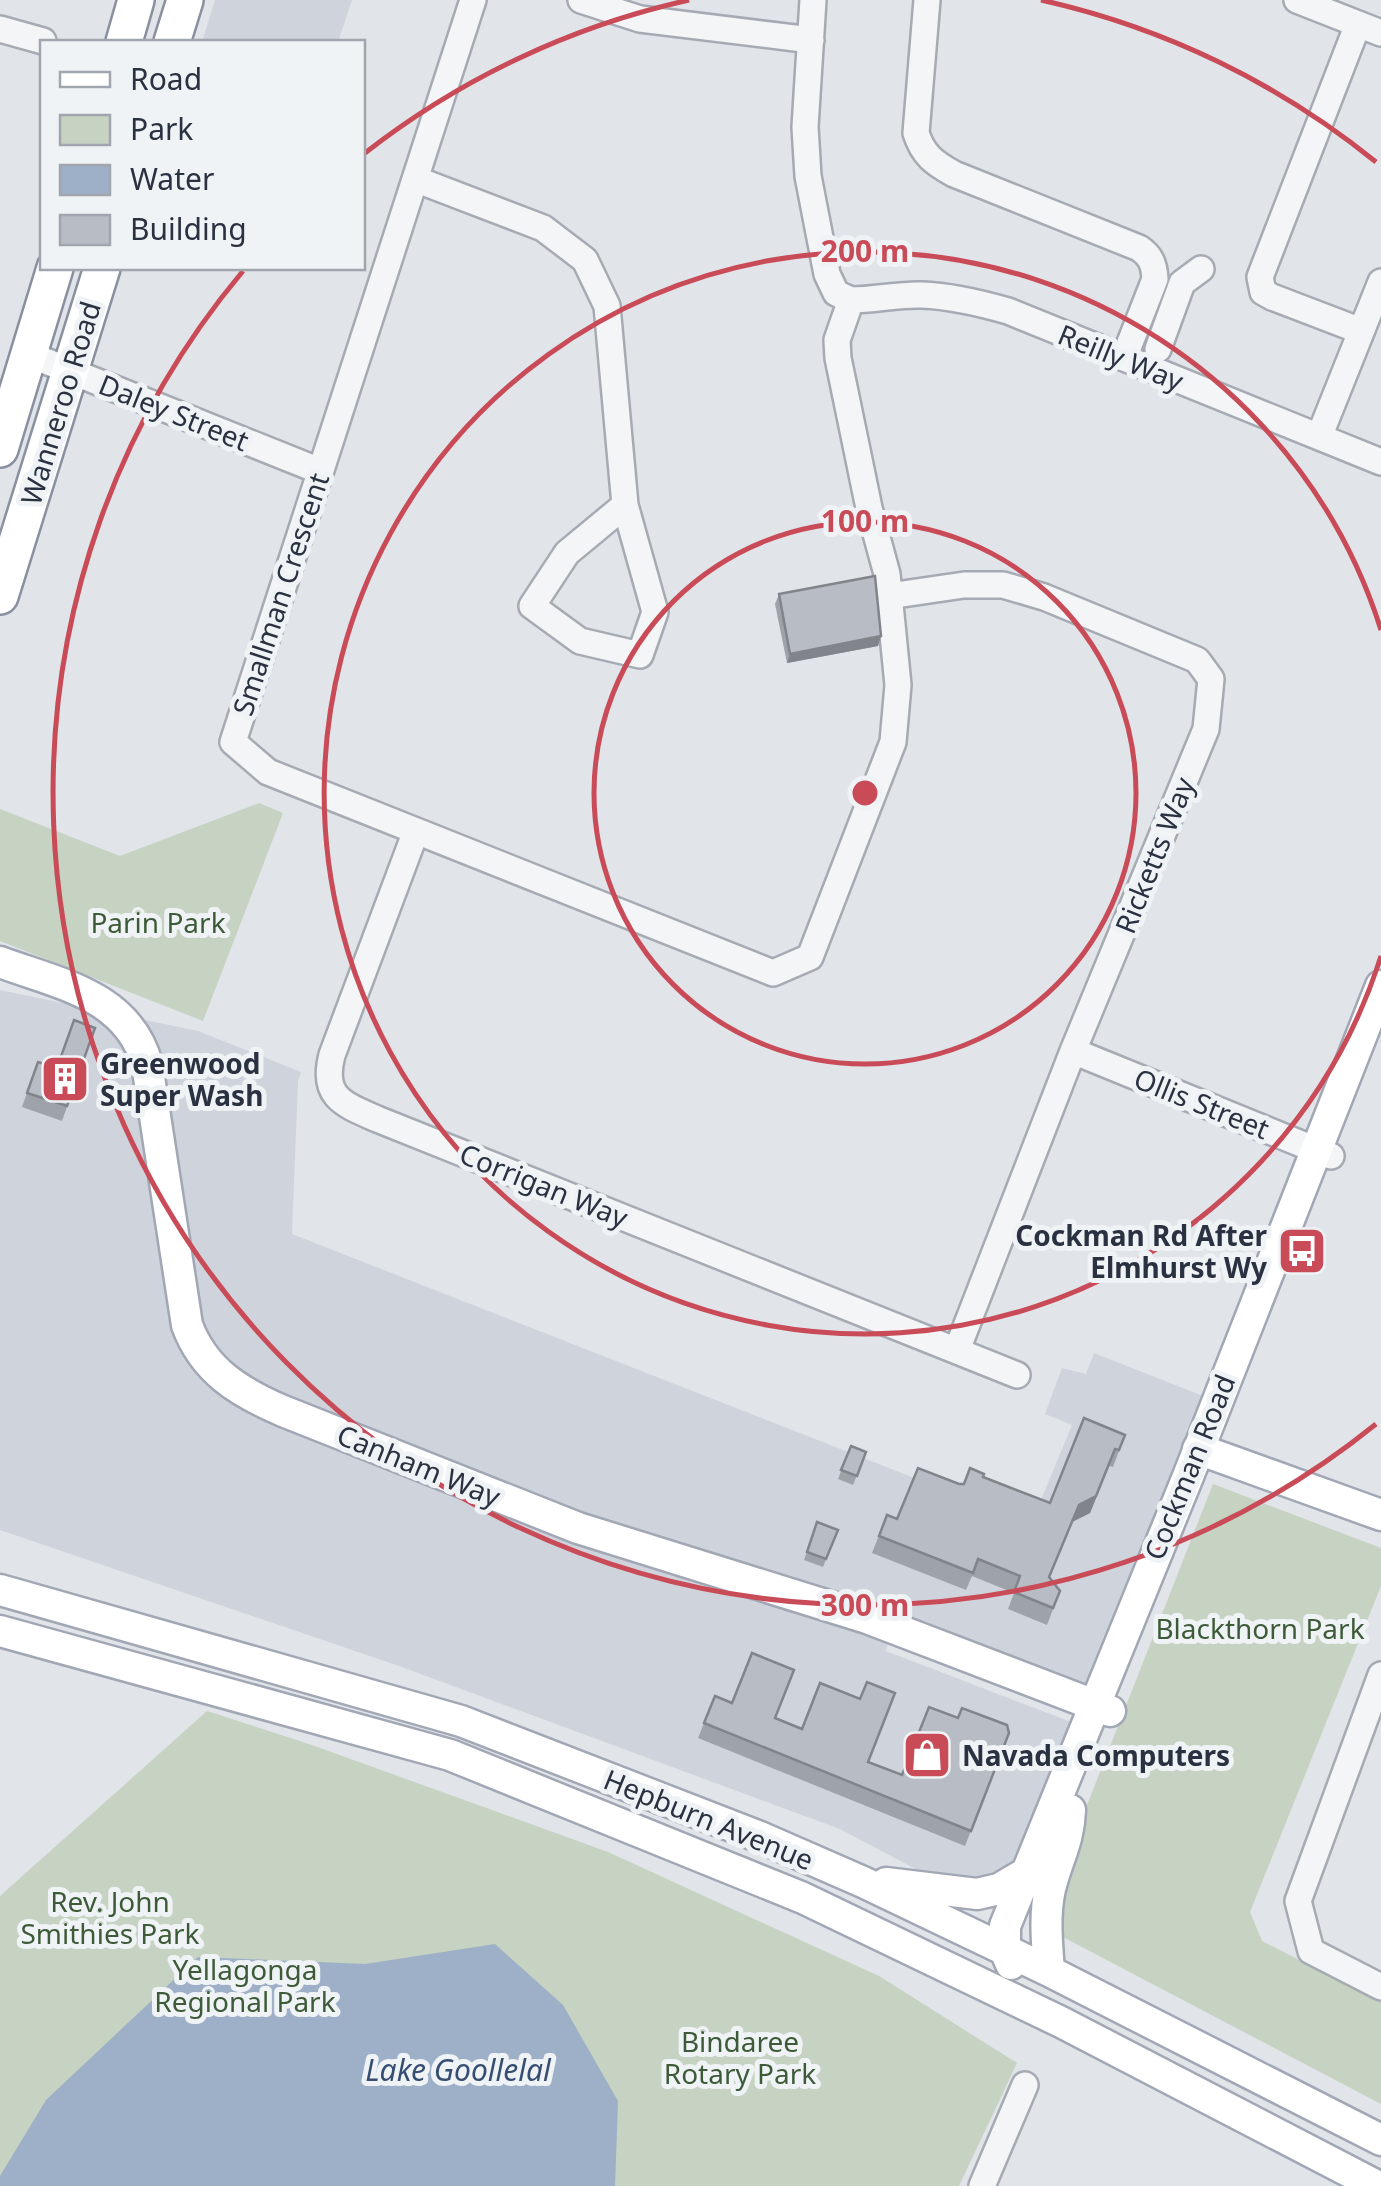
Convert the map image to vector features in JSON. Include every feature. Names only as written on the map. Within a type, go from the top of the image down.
[{"type":"highway","points":[[125,40],[136,0]]},
{"type":"highway","points":[[173,40],[185,0]]},
{"type":"highway","name":"Wanneroo Road","points":[[0,449],[53,270]]},
{"type":"highway","name":"Wanneroo Road","points":[[0,596],[101,270]]},
{"type":"main road","name":"Canham Way","points":[[0,962],[112,1007],[133,1031],[147,1064],[187,1325],[200,1355],[240,1390],[283,1411],[578,1528],[867,1618],[1099,1716]]},
{"type":"main road","name":"Canham Way","points":[[0,979],[89,1013],[110,1028],[124,1049],[132,1078],[167,1319],[178,1346],[194,1369],[233,1405],[575,1544],[881,1640],[1099,1716]]},
{"type":"main road","name":"Cockman Road","points":[[1005,1950],[1005,1926],[1026,1872],[1099,1716],[1322,1152],[1381,986]]},
{"type":"main road","name":"Cockman Road","points":[[1322,1152],[1381,1028]]},
{"type":"main road","points":[[1208,1443],[1381,1500]]},
{"type":"main road","points":[[1208,1443],[1381,1516]]},
{"type":"main road","name":"Hepburn Avenue","points":[[0,1590],[461,1721],[760,1837],[1050,1971],[1381,2140]]},
{"type":"main road","name":"Hepburn Avenue","points":[[0,1631],[450,1755],[803,1898],[1049,2016],[1377,2186]]},
{"type":"main road","name":"Cockman Road","points":[[1005,1950],[1022,1932],[1070,1810],[1099,1716]]},
{"type":"main road","points":[[1050,1971],[1050,1890],[1069,1836],[1070,1810]]},
{"type":"main road","points":[[863,1882],[976,1894],[1000,1890],[1026,1872]]},
{"type":"main road","points":[[948,1966],[1005,1950],[1017,1979],[1049,2016]]},
{"type":"street","name":"Smallman Crescent","points":[[473,0],[233,742],[268,772],[773,973],[810,956],[892,742],[898,685],[889,596]]},
{"type":"street","points":[[581,0],[640,19],[811,40]]},
{"type":"street","points":[[813,0],[805,127],[808,176],[827,274],[836,292],[851,300],[838,340],[838,358],[889,596]]},
{"type":"street","points":[[928,0],[916,132],[920,148],[933,162],[954,174],[1148,254],[1155,279],[1124,358]]},
{"type":"street","points":[[1296,0],[1370,28],[1260,277],[1263,292],[1272,297],[1361,332]]},
{"type":"street","points":[[0,29],[40,40]]},
{"type":"street","points":[[415,179],[543,228],[585,260],[607,306],[625,506],[655,612],[640,655],[580,641],[532,606],[566,554],[625,506]]},
{"type":"street","points":[[1158,349],[1182,284],[1201,269]]},
{"type":"street","points":[[1319,436],[1381,282]]},
{"type":"street","name":"Reilly Way","points":[[851,300],[918,294],[968,300],[1008,311],[1381,462]]},
{"type":"street","name":"Daley Street","points":[[28,354],[320,470]]},
{"type":"street","name":"Ricketts Way","points":[[889,596],[964,585],[1003,585],[1044,597],[1198,660],[1212,680],[1206,728],[1073,1052],[957,1350]]},
{"type":"street","name":"Corrigan Way","points":[[416,831],[332,1055],[328,1080],[340,1100],[1017,1374]]},
{"type":"street","name":"Ollis Street","points":[[1073,1052],[1322,1152]]},
{"type":"street","points":[[1381,1674],[1371,1732],[1298,1901],[1311,1951],[1381,1986]]},
{"type":"street","points":[[982,2186],[1025,2085]]},
{"type":"shaded area","points":[[215,0],[352,0],[339,40],[203,40]]},
{"type":"shaded area","points":[[0,990],[198,1031],[301,1072],[292,1234],[945,1490],[1024,1541],[1072,1425],[1045,1414],[1062,1368],[1086,1374],[1094,1353],[1203,1396],[1090,1670],[1087,1695],[894,1619],[886,1651],[1071,1722],[997,1912],[840,1829],[399,1666],[0,1530]]},
{"type":"green space","name":"Parin Park","points":[[259,803],[283,813],[203,1021],[0,941],[0,809],[120,856]]},
{"type":"green space","name":"Blackthorn Park","points":[[1213,1484],[1381,1548],[1381,1586],[1250,1912],[1262,1941],[1381,2002],[1381,2104],[1040,1925]]},
{"type":"green space","name":"Yellagonga Regional Park","points":[[207,1711],[608,1852],[879,1976],[1017,2063],[959,2186],[0,2186],[0,1896]]},
{"type":"water","name":"Lake Goollelal","points":[[495,1944],[563,2005],[618,2101],[615,2186],[0,2186],[0,2176],[46,2100],[198,1957],[365,1964]]},
{"type":"building","points":[[875,576],[881,636],[790,654],[779,594]]},
{"type":"building","name":"Greenwood Super Wash","points":[[74,1020],[95,1028],[67,1106],[27,1093],[38,1062],[57,1068]]},
{"type":"building","points":[[1084,1418],[1125,1435],[1119,1450],[1115,1449],[1096,1496],[1079,1505],[1049,1577],[1060,1591],[1053,1608],[1014,1592],[1020,1576],[978,1559],[973,1573],[879,1536],[887,1515],[897,1519],[918,1468],[964,1484],[970,1468],[984,1474],[983,1477],[1050,1503]]},
{"type":"building","points":[[851,1446],[866,1452],[857,1476],[841,1470]]},
{"type":"building","points":[[817,1522],[838,1530],[826,1559],[807,1552]]},
{"type":"building","points":[[752,1653],[794,1670],[775,1718],[802,1729],[820,1683],[860,1699],[867,1682],[895,1693],[868,1762],[902,1775],[929,1707],[958,1718],[962,1708],[1007,1725],[1009,1733],[971,1831],[704,1723],[715,1696],[732,1703]]},
{"type":"place","name":"Greenwood Super Wash","points":[[65,1079]]},
{"type":"place","name":"Cockman Rd After Elmhurst Wy","points":[[1302,1251]]},
{"type":"place","name":"Navada Computers","points":[[927,1755]]},
{"type":"park label","name":"Rev. John Smithies Park","points":[[110,1917]]},
{"type":"park label","name":"Bindaree Rotary Park","points":[[740,2057]]}]
